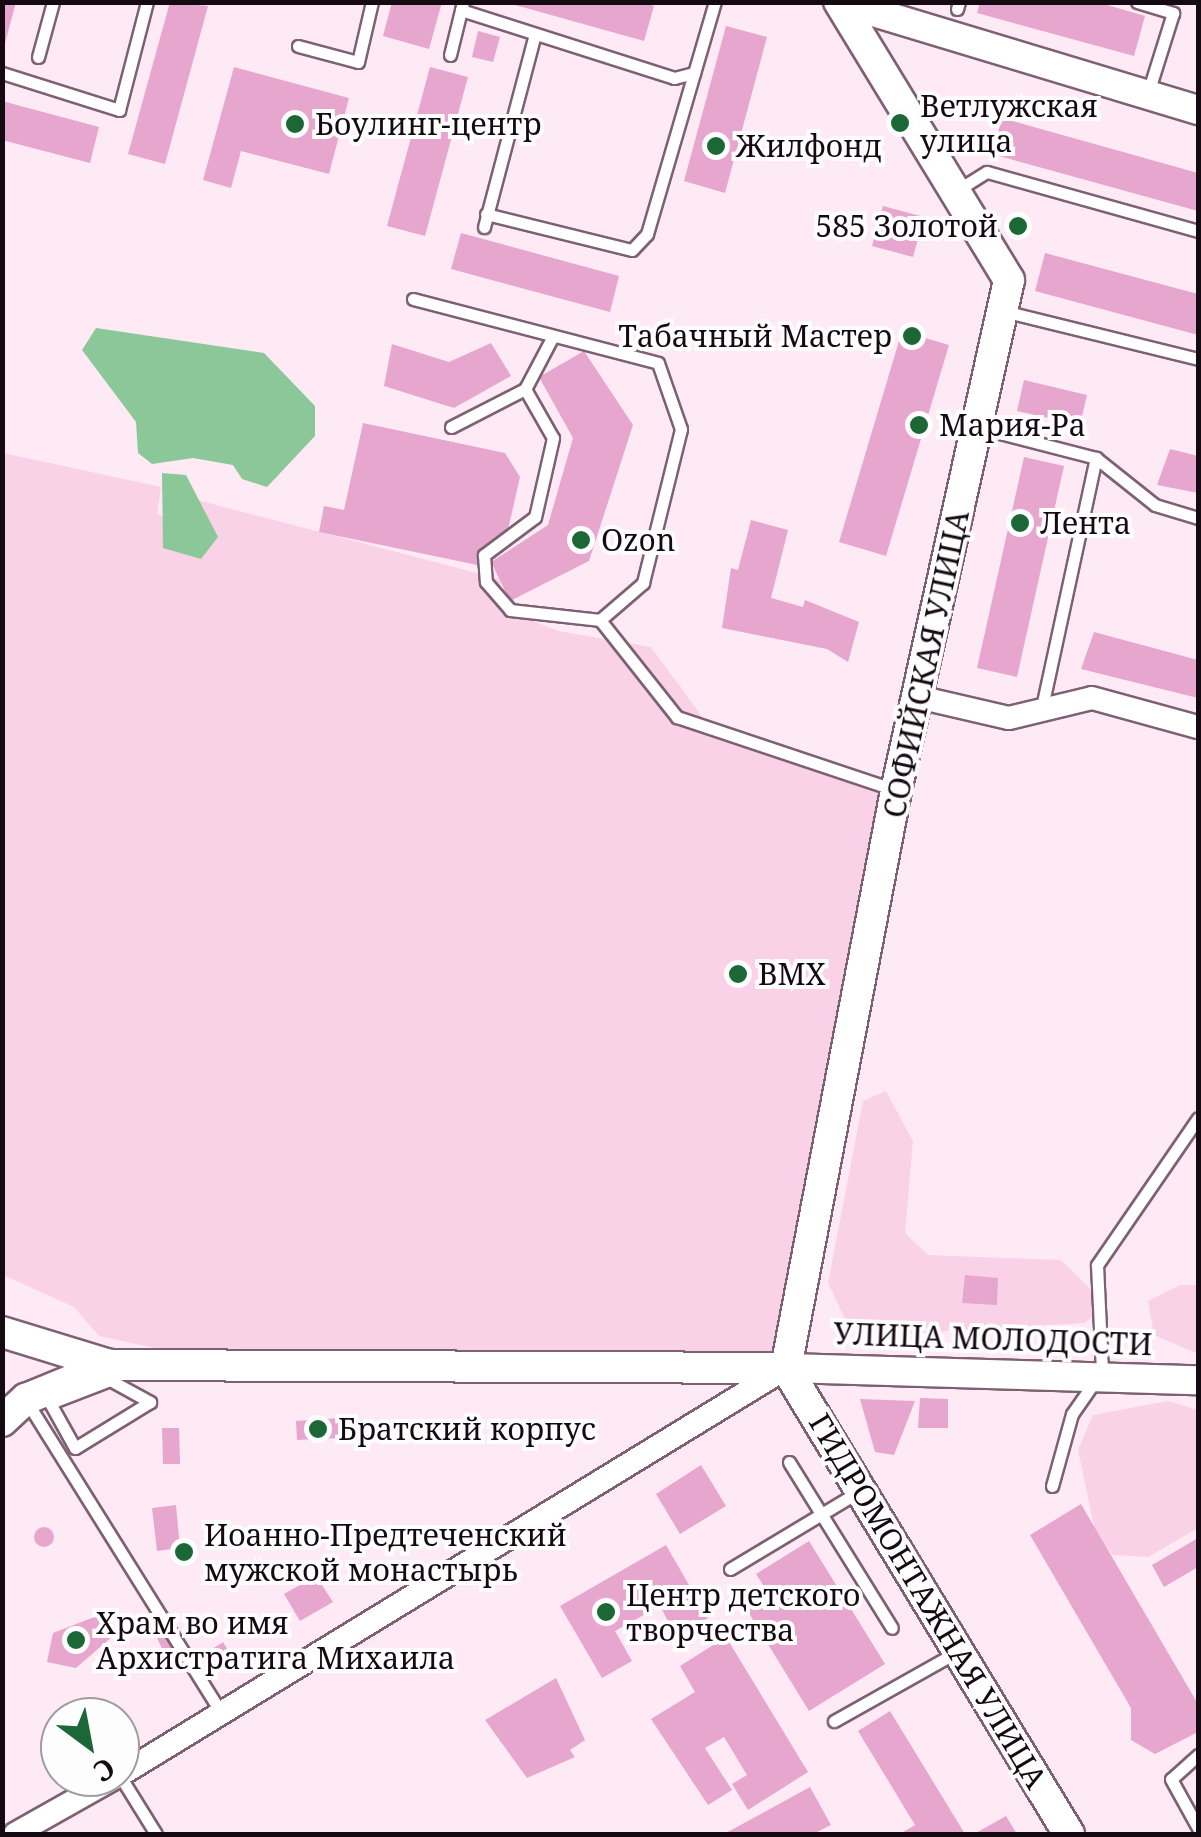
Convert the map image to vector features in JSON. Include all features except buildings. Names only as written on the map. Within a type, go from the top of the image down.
[{"type":"main road","name":"СОФИЙСКАЯ УЛИЦА","points":[[786,1368],[896,791],[1008,280],[840,2]]},
{"type":"main road","points":[[2,1332],[109,1365],[786,1368]]},
{"type":"main road","points":[[2,1421],[26,1399],[56,1393],[109,1365]]},
{"type":"main road","name":"ГИДРОМОНТАЖНАЯ УЛИЦА","points":[[786,1368],[961,1650],[1068,1834]]},
{"type":"street","points":[[840,2],[1198,110]]},
{"type":"street","points":[[918,697],[1009,718],[1092,698],[1198,726]]},
{"type":"street","points":[[140,1762],[786,1368]]},
{"type":"street","name":"УЛИЦА МОЛОДОСТИ","points":[[786,1368],[1102,1371],[1198,1380]]},
{"type":"street","points":[[15,1834],[81,1797]]},
{"type":"lane","points":[[38,57],[53,2]]},
{"type":"lane","points":[[2,72],[118,110],[147,2]]},
{"type":"lane","points":[[298,46],[358,62],[372,2]]},
{"type":"lane","points":[[534,38],[485,220],[632,250],[646,234],[715,2]]},
{"type":"lane","points":[[1137,2],[1173,13],[1148,95]]},
{"type":"lane","points":[[450,55],[462,6],[534,38],[674,78],[694,73]]},
{"type":"lane","points":[[954,191],[987,172],[1198,231]]},
{"type":"lane","points":[[414,299],[658,363],[681,428],[643,583],[600,620]]},
{"type":"lane","points":[[1002,311],[1198,359]]},
{"type":"lane","points":[[452,427],[525,388],[553,336]]},
{"type":"lane","points":[[525,388],[554,438],[536,518],[484,555],[486,582],[510,610],[600,620],[677,717],[896,791]]},
{"type":"lane","points":[[978,428],[1096,458],[1155,505],[1198,518]]},
{"type":"lane","points":[[1042,707],[1096,458]]},
{"type":"lane","points":[[1052,1486],[1072,1414],[1102,1371],[1098,1266],[1198,1118]]},
{"type":"lane","points":[[110,1380],[150,1402],[75,1448],[50,1404],[56,1393],[110,1380]]},
{"type":"lane","points":[[26,1399],[220,1711]]},
{"type":"lane","points":[[789,1462],[892,1628]]},
{"type":"lane","points":[[730,1570],[863,1489]]},
{"type":"lane","points":[[834,1722],[961,1650]]},
{"type":"lane","points":[[1198,1755],[1171,1779],[1198,1828]]},
{"type":"lane","points":[[132,1797],[156,1834]]},
{"type":"shaded area","points":[[96,328],[264,353],[315,406],[315,436],[267,487],[242,479],[233,465],[193,458],[152,464],[138,453],[136,422],[82,350]]},
{"type":"shaded area","points":[[3,453],[161,487],[157,514],[217,538],[197,500],[500,579],[504,609],[558,631],[651,647],[711,729],[883,789],[780,1347],[763,1357],[154,1348],[99,1336],[74,1307],[3,1275]]},
{"type":"shaded area","points":[[162,473],[186,475],[218,537],[201,559],[163,548]]},
{"type":"shaded area","points":[[886,1091],[913,1141],[905,1233],[928,1255],[1061,1260],[1095,1294],[1097,1314],[1084,1323],[867,1336],[846,1321],[828,1283],[863,1101]]},
{"type":"shaded area","points":[[1180,1285],[1198,1285],[1198,1354],[1154,1335],[1148,1301]]},
{"type":"shaded area","points":[[1168,1401],[1198,1410],[1198,1528],[1148,1557],[1112,1555],[1095,1531],[1078,1450],[1093,1415]]},
{"type":"place","name":"Ветлужская улица","points":[[900,123]]},
{"type":"place","name":"Боулинг-центр","points":[[295,124]]},
{"type":"place","name":"Жилфонд","points":[[716,146]]},
{"type":"place","name":"585 Золотой","points":[[1018,226]]},
{"type":"place","name":"Табачный Мастер","points":[[912,336]]},
{"type":"place","name":"Мария-Ра","points":[[919,425]]},
{"type":"place","name":"Лента","points":[[1020,523]]},
{"type":"place","name":"Ozon","points":[[581,540]]},
{"type":"place","name":"BMX","points":[[738,974]]},
{"type":"place","name":"Братский корпус","points":[[318,1429]]},
{"type":"place","name":"Иоанно-Предтеченский мужской монастырь","points":[[184,1552]]},
{"type":"place","name":"Центр детского творчества","points":[[606,1612]]},
{"type":"place","name":"Храм во имя Архистратига Михаила","points":[[76,1640]]}]
